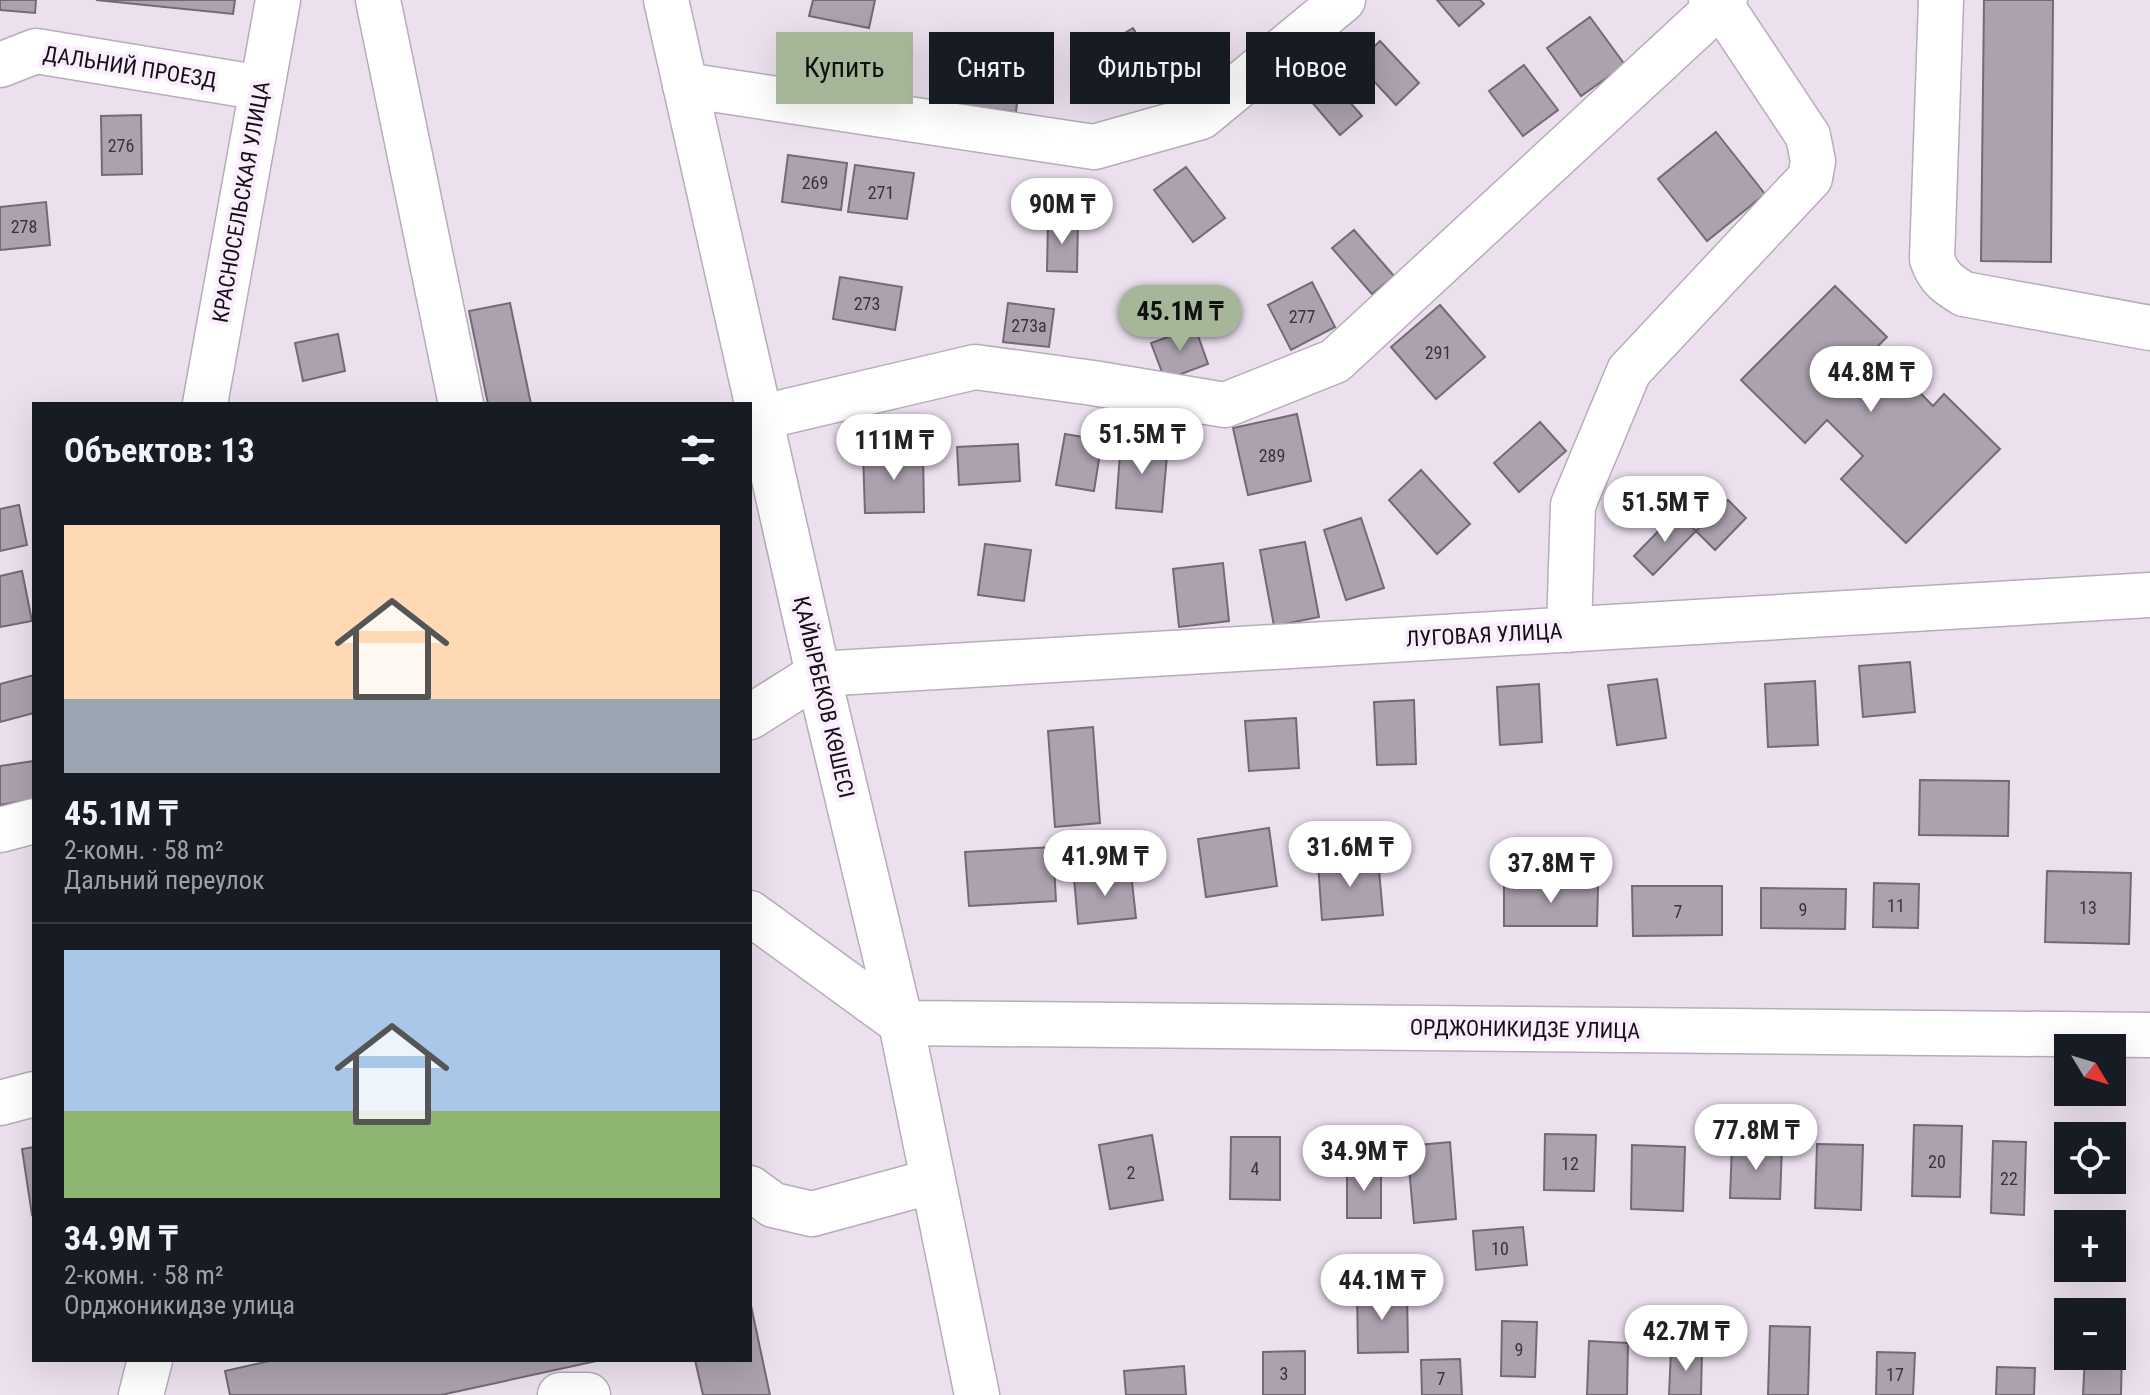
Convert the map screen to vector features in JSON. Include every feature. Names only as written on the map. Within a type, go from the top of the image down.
[{"type":"street","name":"КРАСНОСЕЛЬСКАЯ УЛИЦА","points":[[205,402],[278,0]]},
{"type":"street","points":[[378,0],[461,402]]},
{"type":"street","name":"ҚАЙЫРБЕКОВ КӨШЕСІ","points":[[666,0],[751,402]]},
{"type":"street","points":[[685,85],[1094,147],[1201,117],[1343,0]]},
{"type":"street","points":[[1941,0],[1932,259],[1937,274],[1946,284],[1964,294],[2150,328]]},
{"type":"street","points":[[755,419],[975,367],[1225,405],[1335,361],[1719,1],[1808,136],[1813,161],[1810,178],[1629,371],[1573,505],[1569,630]]},
{"type":"street","name":"ДАЛЬНИЙ ПРОЕЗД","points":[[0,65],[36,51],[262,88]]},
{"type":"street","name":"ҚАЙЫРБЕКОВ КӨШЕСІ","points":[[755,419],[901,1023],[977,1395]]},
{"type":"street","name":"ЛУГОВАЯ УЛИЦА","points":[[818,674],[2150,595]]},
{"type":"street","points":[[752,716],[818,674]]},
{"type":"street","points":[[0,830],[32,822]]},
{"type":"street","points":[[752,914],[901,1023]]},
{"type":"street","name":"ОРДЖОНИКИДЗЕ УЛИЦА","points":[[901,1023],[2150,1035]]},
{"type":"street","points":[[0,1103],[32,1095]]},
{"type":"street","points":[[758,1204],[812,1214],[933,1181]]},
{"type":"street","points":[[141,1395],[149,1362]]},
{"type":"street","points":[[560,1395],[588,1395]]},
{"type":"building","points":[[0,0],[36,0],[35,13],[0,10]]},
{"type":"building","points":[[96,0],[235,0],[233,14]]},
{"type":"building","points":[[813,0],[875,0],[869,28],[809,16]]},
{"type":"building","points":[[1437,0],[1480,0],[1484,4],[1459,26]]},
{"type":"building","points":[[1984,0],[2053,0],[2051,262],[1981,261]]},
{"type":"building","points":[[1590,17],[1625,65],[1581,96],[1547,48]]},
{"type":"building","points":[[1380,41],[1419,83],[1396,105],[1375,82],[1375,46]]},
{"type":"building","points":[[1524,65],[1558,110],[1523,136],[1489,91]]},
{"type":"building","points":[[950,104],[1017,104],[1016,112]]},
{"type":"building","points":[[1314,104],[1352,104],[1362,116],[1340,135]]},
{"type":"building","points":[[141,115],[142,174],[102,175],[101,116]]},
{"type":"building","points":[[1716,132],[1765,194],[1707,241],[1658,179]]},
{"type":"building","points":[[788,155],[847,163],[841,210],[782,202]]},
{"type":"building","points":[[855,165],[914,173],[907,219],[848,212]]},
{"type":"building","points":[[1186,167],[1225,218],[1193,242],[1154,190]]},
{"type":"building","points":[[46,202],[50,245],[0,250],[0,207]]},
{"type":"building","points":[[1048,219],[1078,220],[1077,272],[1047,271]]},
{"type":"building","points":[[1354,230],[1394,276],[1372,294],[1332,248]]},
{"type":"building","points":[[840,277],[902,287],[895,330],[833,319]]},
{"type":"building","points":[[1312,282],[1335,327],[1291,350],[1268,305]]},
{"type":"building","points":[[1835,286],[1887,337],[1876,348],[1933,406],[1944,394],[2000,449],[1906,543],[1841,479],[1863,456],[1827,420],[1805,443],[1741,380]]},
{"type":"building","points":[[510,303],[531,402],[488,402],[469,311]]},
{"type":"building","points":[[1008,303],[1054,309],[1049,347],[1003,342]]},
{"type":"building","points":[[1440,305],[1485,357],[1436,399],[1391,347]]},
{"type":"building","points":[[1195,327],[1208,364],[1165,380],[1151,343]]},
{"type":"building","points":[[338,334],[345,371],[303,381],[295,343]]},
{"type":"building","points":[[1297,414],[1311,481],[1248,495],[1233,428]]},
{"type":"building","points":[[1540,422],[1566,451],[1519,492],[1494,463]]},
{"type":"building","points":[[1065,434],[1102,440],[1094,491],[1056,485]]},
{"type":"building","points":[[1121,440],[1168,444],[1162,512],[1116,508]]},
{"type":"building","points":[[1018,444],[1020,481],[959,485],[957,447]]},
{"type":"building","points":[[923,452],[924,512],[865,513],[863,453]]},
{"type":"building","points":[[1421,470],[1470,524],[1437,554],[1389,500]]},
{"type":"building","points":[[1728,500],[1746,518],[1715,550],[1696,531]]},
{"type":"building","points":[[19,505],[27,545],[0,551],[0,509]]},
{"type":"building","points":[[1677,512],[1696,531],[1653,575],[1634,556]]},
{"type":"building","points":[[1361,518],[1384,588],[1346,600],[1324,530]]},
{"type":"building","points":[[1305,542],[1319,617],[1274,626],[1260,550]]},
{"type":"building","points":[[985,544],[1031,550],[1024,601],[978,595]]},
{"type":"building","points":[[1223,563],[1229,621],[1179,627],[1173,569]]},
{"type":"building","points":[[22,571],[32,621],[0,627],[0,576]]},
{"type":"building","points":[[1910,662],[1915,712],[1863,717],[1859,666]]},
{"type":"building","points":[[32,676],[32,714],[0,722],[0,684]]},
{"type":"building","points":[[1657,679],[1666,738],[1617,745],[1608,685]]},
{"type":"building","points":[[1815,681],[1818,745],[1768,747],[1765,684]]},
{"type":"building","points":[[1539,684],[1542,742],[1500,745],[1497,687]]},
{"type":"building","points":[[1414,700],[1416,764],[1377,765],[1374,702]]},
{"type":"building","points":[[1296,718],[1299,768],[1249,771],[1245,721]]},
{"type":"building","points":[[1093,727],[1100,823],[1055,827],[1048,731]]},
{"type":"building","points":[[32,761],[32,799],[0,805],[0,766]]},
{"type":"building","points":[[1920,780],[2009,781],[2008,836],[1919,835]]},
{"type":"building","points":[[1269,828],[1277,886],[1206,897],[1198,839]]},
{"type":"building","points":[[1053,847],[1056,901],[969,906],[965,852]]},
{"type":"building","points":[[1378,859],[1383,915],[1322,920],[1318,863]]},
{"type":"building","points":[[2047,871],[2131,873],[2129,944],[2045,942]]},
{"type":"building","points":[[1131,873],[1136,918],[1078,924],[1074,878]]},
{"type":"building","points":[[1874,883],[1919,884],[1918,928],[1873,927]]},
{"type":"building","points":[[1504,885],[1598,885],[1597,926],[1504,926]]},
{"type":"building","points":[[1632,886],[1722,886],[1722,935],[1633,936]]},
{"type":"building","points":[[1761,888],[1846,889],[1845,929],[1761,928]]},
{"type":"building","points":[[1914,1125],[1962,1126],[1960,1197],[1912,1196]]},
{"type":"building","points":[[1545,1134],[1596,1135],[1594,1191],[1544,1190]]},
{"type":"building","points":[[1152,1135],[1163,1200],[1110,1209],[1099,1145]]},
{"type":"building","points":[[1231,1137],[1280,1137],[1280,1200],[1230,1199]]},
{"type":"building","points":[[1993,1141],[2026,1142],[2024,1215],[1991,1213]]},
{"type":"building","points":[[1450,1142],[1456,1219],[1414,1223],[1407,1146]]},
{"type":"building","points":[[1817,1144],[1863,1145],[1861,1210],[1815,1208]]},
{"type":"building","points":[[1632,1145],[1685,1147],[1683,1211],[1631,1209]]},
{"type":"building","points":[[1732,1145],[1782,1147],[1780,1199],[1730,1198]]},
{"type":"building","points":[[32,1147],[32,1215],[22,1149]]},
{"type":"building","points":[[1347,1168],[1381,1168],[1381,1218],[1347,1218]]},
{"type":"building","points":[[1523,1227],[1527,1265],[1476,1270],[1473,1231]]},
{"type":"building","points":[[1407,1290],[1408,1352],[1358,1353],[1357,1291]]},
{"type":"building","points":[[752,1310],[770,1395],[703,1395],[695,1362],[752,1362]]},
{"type":"building","points":[[1502,1321],[1537,1322],[1535,1377],[1501,1376]]},
{"type":"building","points":[[1770,1326],[1810,1327],[1808,1395],[1768,1395]]},
{"type":"building","points":[[1589,1341],[1628,1343],[1627,1395],[1587,1395]]},
{"type":"building","points":[[1671,1350],[1702,1351],[1701,1395],[1669,1395]]},
{"type":"building","points":[[1305,1351],[1305,1395],[1263,1395],[1263,1352]]},
{"type":"building","points":[[1877,1352],[1915,1353],[1913,1395],[1876,1395]]},
{"type":"building","points":[[1460,1359],[1462,1395],[1422,1395],[1421,1360]]},
{"type":"building","points":[[265,1362],[592,1362],[441,1395],[230,1395],[225,1371]]},
{"type":"building","points":[[1184,1366],[1186,1395],[1126,1395],[1124,1371]]},
{"type":"building","points":[[1997,1367],[2035,1368],[2034,1395],[1996,1395]]},
{"type":"building","points":[[2084,1370],[2122,1370],[2121,1395],[2083,1395]]}]
